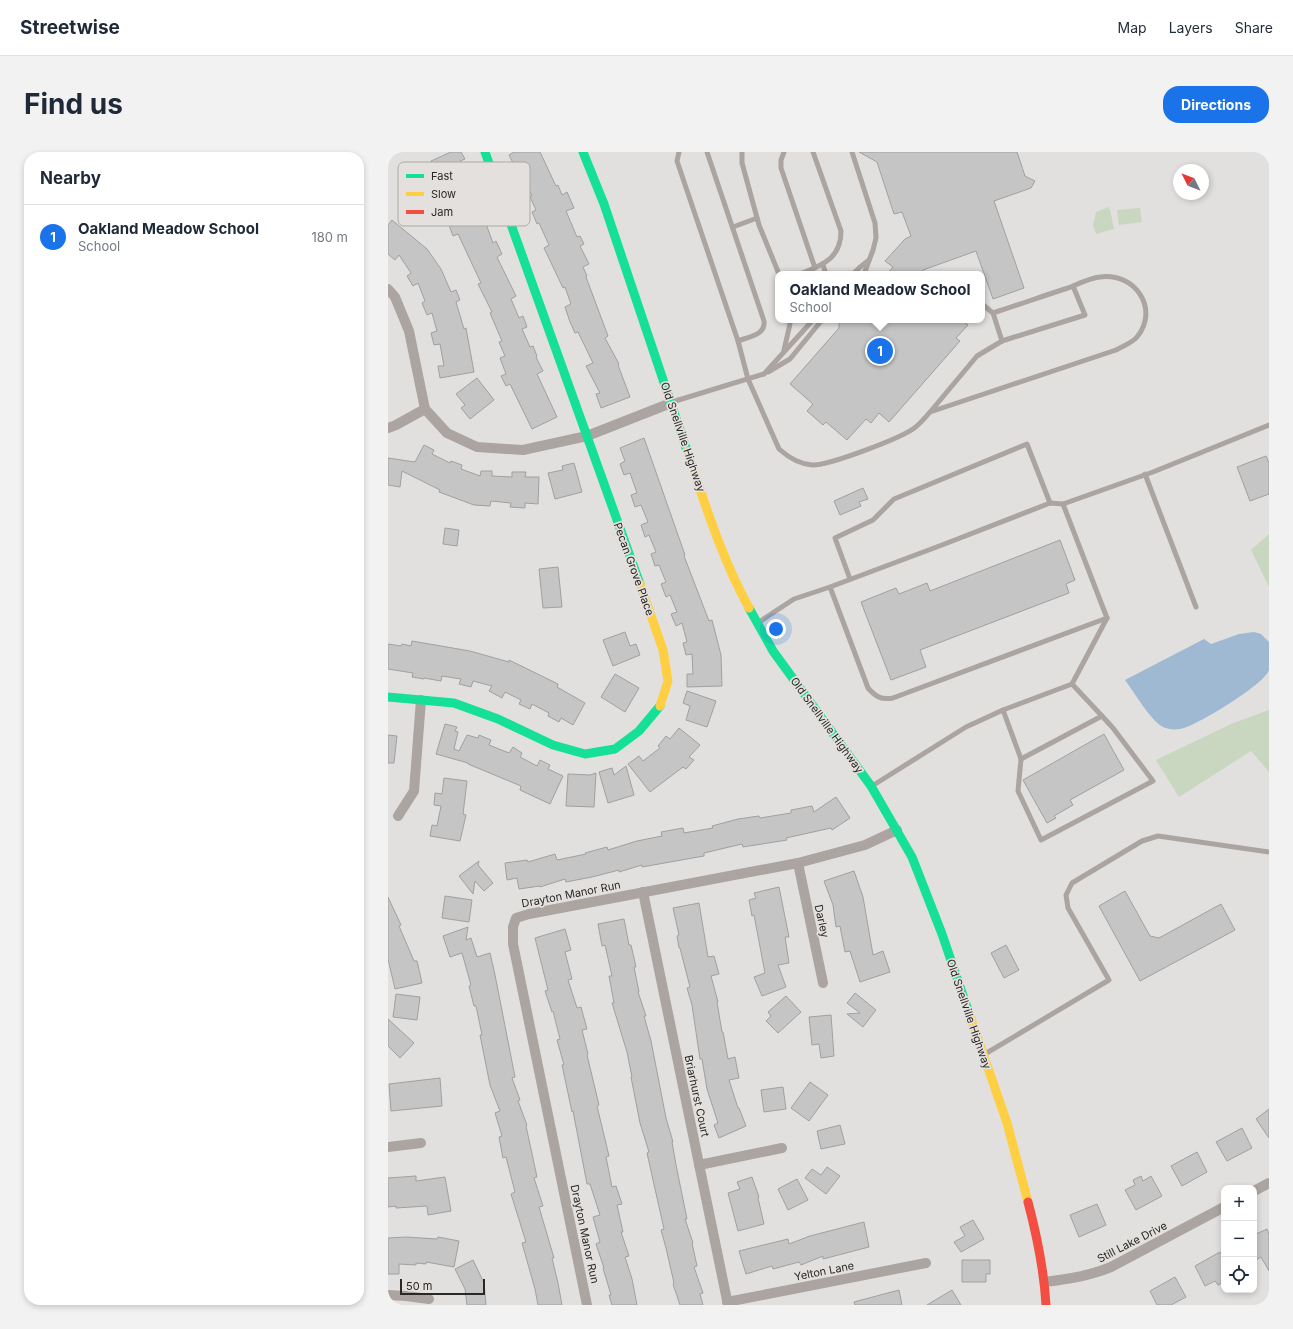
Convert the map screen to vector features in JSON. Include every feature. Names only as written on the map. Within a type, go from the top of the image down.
[{"type":"street","name":"Pecan Grove Place","points":[[485,152],[489,162]]},
{"type":"street","points":[[584,154],[595,152]]},
{"type":"street","name":"Old Snellville Highway","points":[[584,154],[604,204],[710,520],[741,593],[773,651],[871,786],[912,857],[942,934],[1007,1123],[1036,1233],[1045,1282],[1046,1305]]},
{"type":"street","name":"Pecan Grove Place","points":[[388,697],[454,704],[498,719],[553,745],[585,754],[615,749],[639,731],[659,708],[668,681],[663,650],[512,226]]},
{"type":"street","points":[[388,289],[394,297],[409,332],[425,409],[447,433],[477,447],[523,450],[587,436],[671,403]]},
{"type":"street","points":[[388,428],[425,409]]},
{"type":"street","points":[[398,816],[414,792],[421,700]]},
{"type":"street","name":"Drayton Manor Run","points":[[587,1305],[513,944],[513,927],[516,918],[529,914],[798,863],[865,845],[897,830]]},
{"type":"street","name":"Darley","points":[[798,863],[823,983]]},
{"type":"street","name":"Briarhurst Court","points":[[644,892],[727,1303]]},
{"type":"street","points":[[388,1147],[421,1143]]},
{"type":"street","points":[[699,1165],[782,1148]]},
{"type":"street","points":[[1257,1189],[1269,1183]]},
{"type":"street","name":"Still Lake Drive","points":[[1045,1282],[1087,1275],[1105,1270],[1221,1209]]},
{"type":"street","name":"Yelton Lane","points":[[727,1303],[926,1263]]},
{"type":"street","points":[[388,1295],[428,1299]]},
{"type":"lane","points":[[679,152],[677,161],[738,341],[748,379],[779,449],[799,462],[812,465],[837,459],[902,435],[914,428],[930,412],[977,356],[1002,341],[1085,315],[1073,286]]},
{"type":"lane","points":[[707,152],[733,227],[764,325],[761,332],[738,341]]},
{"type":"lane","points":[[742,152],[742,163],[757,218],[778,271]]},
{"type":"lane","points":[[784,152],[781,160],[781,168],[815,268]]},
{"type":"lane","points":[[808,271],[822,265],[838,250],[841,241],[841,231],[813,152]]},
{"type":"lane","points":[[852,152],[875,223],[876,238],[865,271]]},
{"type":"lane","points":[[733,227],[757,218]]},
{"type":"lane","points":[[856,271],[869,260]]},
{"type":"lane","points":[[822,265],[825,271]]},
{"type":"lane","points":[[930,412],[1127,345],[1137,337],[1144,324],[1145,312],[1142,297],[1126,280],[1119,277],[1099,277],[993,313]]},
{"type":"lane","points":[[985,306],[993,313],[1002,341]]},
{"type":"lane","points":[[784,351],[790,323]]},
{"type":"lane","points":[[764,374],[809,323]]},
{"type":"lane","points":[[671,403],[764,374],[790,358],[819,323]]},
{"type":"lane","points":[[757,624],[794,599],[830,587],[1050,503],[1063,504],[1145,474],[1269,425]]},
{"type":"lane","points":[[850,579],[835,538],[873,520],[894,499],[1027,444],[1050,503]]},
{"type":"lane","points":[[1145,474],[1196,607]]},
{"type":"lane","points":[[871,786],[966,727],[1003,710],[1072,684],[1107,618],[1063,504]]},
{"type":"lane","points":[[830,587],[868,688],[873,694],[880,698],[893,698],[1107,618]]},
{"type":"lane","points":[[1003,710],[1021,759],[1018,791],[1041,840],[1153,781],[1113,728],[1072,684]]},
{"type":"lane","points":[[1021,759],[1102,716]]},
{"type":"lane","points":[[983,1054],[1109,980],[1068,908],[1066,895],[1072,883],[1142,841],[1158,836],[1269,852]]},
{"type":"green space","points":[[1109,207],[1114,229],[1096,234],[1093,225],[1096,212]]},
{"type":"green space","points":[[1140,208],[1142,222],[1119,225],[1117,210]]},
{"type":"green space","points":[[1269,534],[1269,587],[1251,550]]},
{"type":"green space","points":[[1269,710],[1269,772],[1251,751],[1179,797],[1156,760],[1231,724]]},
{"type":"water","points":[[1254,632],[1261,634],[1269,642],[1269,670],[1265,676],[1231,703],[1184,728],[1171,729],[1165,728],[1158,724],[1148,713],[1125,680],[1204,639],[1211,644],[1239,634]]},
{"type":"building","points":[[451,152],[461,152],[465,159],[460,162],[431,161]]},
{"type":"building","points":[[514,152],[540,152],[556,186],[558,185],[562,195],[567,192],[574,208],[566,211],[577,237],[580,236],[584,244],[580,246],[589,264],[583,267],[587,276],[586,277],[608,336],[605,338],[619,364],[618,365],[630,397],[601,408],[596,394],[600,393],[586,366],[593,363],[578,332],[575,333],[570,322],[565,307],[571,304],[565,287],[563,288],[544,248],[549,245],[532,212],[536,210],[530,197],[532,196],[530,192],[530,162],[512,162],[509,155]]},
{"type":"building","points":[[859,152],[1017,152],[1025,176],[1035,181],[1031,188],[994,201],[1024,288],[993,299],[985,276],[985,271],[983,271],[976,251],[923,271],[890,271],[893,267],[885,261],[905,239],[911,236],[902,212],[894,214],[877,162]]},
{"type":"building","points":[[392,220],[427,249],[441,269],[451,292],[456,290],[460,300],[456,302],[464,329],[466,328],[474,372],[440,378],[438,366],[444,366],[440,344],[434,345],[431,333],[437,331],[432,313],[427,315],[422,303],[425,301],[418,283],[413,286],[407,276],[411,273],[399,255],[395,260],[388,254],[388,225]]},
{"type":"building","points":[[449,226],[487,226],[493,243],[496,241],[502,254],[497,257],[516,296],[511,299],[519,318],[523,316],[527,327],[522,329],[530,347],[533,346],[537,356],[536,357],[543,371],[537,374],[557,417],[532,429],[510,384],[506,386],[501,376],[506,374],[500,358],[505,356],[499,342],[502,341],[490,313],[492,312],[478,284],[481,283],[458,234],[453,236]]},
{"type":"building","points":[[839,323],[965,323],[968,325],[956,338],[960,341],[889,422],[879,413],[871,423],[866,419],[847,440],[826,422],[823,425],[807,411],[813,404],[790,384],[839,328]]},
{"type":"building","points":[[477,378],[494,400],[470,419],[461,408],[465,405],[456,394]]},
{"type":"building","points":[[644,438],[685,555],[684,556],[709,621],[712,620],[721,655],[722,686],[687,687],[687,674],[693,674],[692,654],[686,655],[683,643],[687,642],[682,623],[676,626],[671,614],[677,612],[670,595],[666,597],[661,584],[666,582],[659,565],[655,566],[651,554],[656,552],[649,535],[645,537],[641,525],[648,522],[641,505],[635,507],[631,495],[637,493],[630,473],[624,475],[620,464],[625,461],[620,448]]},
{"type":"building","points":[[424,445],[434,450],[432,454],[450,463],[451,461],[462,465],[461,469],[480,476],[481,471],[492,471],[492,476],[512,477],[512,472],[526,472],[525,477],[539,477],[538,504],[525,503],[525,508],[510,507],[511,503],[491,501],[490,506],[474,505],[439,492],[440,490],[402,471],[400,487],[388,485],[388,458],[415,462]]},
{"type":"building","points":[[1266,456],[1269,463],[1269,494],[1250,501],[1237,467]]},
{"type":"building","points":[[574,463],[582,492],[555,499],[548,473],[563,470],[562,466]]},
{"type":"building","points":[[863,488],[868,499],[859,502],[861,506],[840,515],[834,501]]},
{"type":"building","points":[[445,528],[459,530],[457,546],[443,544]]},
{"type":"building","points":[[1060,540],[1075,580],[1066,584],[1069,593],[920,650],[926,667],[891,680],[861,602],[896,588],[899,594],[927,583],[930,591]]},
{"type":"building","points":[[558,567],[562,607],[543,608],[539,569]]},
{"type":"building","points":[[625,632],[630,646],[636,644],[640,655],[613,666],[603,640]]},
{"type":"building","points":[[412,641],[470,651],[509,662],[509,660],[558,684],[557,687],[585,703],[573,725],[561,718],[559,722],[548,716],[549,713],[532,704],[530,709],[519,704],[521,700],[505,692],[502,698],[489,691],[492,686],[473,681],[471,687],[459,684],[461,679],[442,676],[441,681],[424,679],[412,677],[413,673],[388,669],[388,644],[401,646],[402,644],[411,646]]},
{"type":"building","points":[[615,674],[639,688],[625,712],[601,697]]},
{"type":"building","points":[[687,691],[716,701],[707,727],[686,720],[690,706],[683,703]]},
{"type":"building","points":[[445,724],[457,727],[455,731],[458,732],[454,749],[459,751],[467,735],[478,738],[479,735],[491,740],[489,745],[509,753],[513,747],[522,753],[520,757],[537,766],[540,760],[550,765],[548,769],[563,776],[550,804],[520,790],[521,786],[468,763],[436,754]]},
{"type":"building","points":[[679,728],[700,745],[689,757],[694,760],[686,769],[683,767],[650,792],[628,764],[639,756],[643,761],[660,748],[658,746],[666,736],[670,739]]},
{"type":"building","points":[[1104,734],[1124,770],[1070,800],[1073,805],[1054,816],[1056,818],[1047,823],[1023,780]]},
{"type":"building","points":[[388,735],[397,736],[394,763],[388,763]]},
{"type":"building","points":[[626,766],[634,795],[608,803],[599,772],[612,768],[614,775]]},
{"type":"building","points":[[596,773],[594,807],[566,806],[568,774],[590,775]]},
{"type":"building","points":[[444,778],[467,781],[463,814],[466,815],[460,841],[430,836],[432,825],[437,826],[441,806],[434,805],[435,793],[442,794]]},
{"type":"building","points":[[836,797],[850,818],[832,830],[831,828],[786,838],[787,840],[743,847],[742,844],[704,853],[704,856],[642,867],[642,865],[619,872],[619,870],[566,882],[565,879],[540,887],[519,889],[517,878],[507,880],[505,863],[527,860],[528,862],[555,854],[557,860],[586,854],[585,853],[607,847],[608,850],[637,841],[662,836],[661,832],[683,828],[684,833],[713,828],[712,826],[738,819],[759,816],[760,818],[791,813],[791,810],[812,806],[814,812]]},
{"type":"building","points":[[479,861],[478,865],[493,883],[484,891],[475,881],[473,894],[459,876]]},
{"type":"building","points":[[854,871],[863,897],[873,955],[883,951],[890,972],[860,982],[850,951],[845,952],[840,926],[836,927],[833,905],[824,881]]},
{"type":"building","points":[[779,887],[789,937],[785,937],[789,963],[778,965],[786,987],[762,996],[754,977],[765,973],[754,915],[752,916],[749,900],[756,898],[754,893]]},
{"type":"building","points":[[1125,891],[1150,936],[1159,938],[1221,904],[1235,930],[1140,981],[1099,906]]},
{"type":"building","points":[[445,896],[472,900],[469,922],[442,918]]},
{"type":"building","points":[[388,897],[401,925],[399,926],[414,961],[417,961],[422,983],[395,989],[388,959]]},
{"type":"building","points":[[699,903],[708,957],[714,956],[719,974],[711,976],[718,1002],[722,1032],[728,1059],[735,1057],[739,1078],[729,1080],[738,1108],[746,1126],[719,1138],[714,1125],[718,1123],[707,1089],[702,1059],[700,1059],[692,1005],[687,988],[690,987],[679,948],[677,936],[679,935],[673,908]]},
{"type":"building","points":[[624,919],[629,945],[631,945],[636,967],[634,967],[638,992],[646,1016],[644,1016],[651,1041],[666,1118],[673,1142],[687,1219],[685,1219],[693,1243],[697,1266],[694,1267],[703,1293],[700,1294],[703,1305],[680,1305],[673,1284],[661,1230],[664,1229],[647,1153],[649,1152],[640,1123],[627,1052],[612,1003],[614,1003],[609,976],[612,976],[605,945],[602,946],[598,924]]},
{"type":"building","points":[[468,927],[466,940],[471,938],[477,957],[490,953],[515,1077],[512,1078],[520,1100],[518,1101],[527,1125],[537,1177],[534,1178],[543,1206],[539,1207],[554,1258],[552,1258],[562,1305],[538,1305],[522,1243],[526,1242],[511,1194],[515,1192],[506,1157],[503,1158],[499,1137],[502,1136],[495,1113],[500,1111],[490,1085],[476,1006],[474,1006],[469,986],[471,985],[462,953],[450,957],[443,936]]},
{"type":"building","points":[[565,929],[571,950],[565,952],[572,979],[568,980],[577,1008],[581,1007],[587,1029],[582,1030],[599,1105],[597,1106],[609,1156],[606,1157],[612,1187],[616,1186],[622,1204],[617,1205],[623,1232],[621,1232],[629,1256],[625,1257],[632,1279],[637,1305],[612,1305],[609,1295],[611,1295],[596,1244],[600,1242],[593,1217],[600,1215],[590,1184],[587,1184],[573,1111],[572,1112],[562,1065],[564,1065],[557,1040],[560,1039],[553,1011],[552,1012],[545,991],[548,990],[535,938]]},
{"type":"building","points":[[1006,945],[1019,970],[1004,978],[991,953]]},
{"type":"building","points":[[855,993],[876,1010],[863,1027],[847,1014],[860,1013],[847,1003]]},
{"type":"building","points":[[396,994],[420,997],[417,1020],[393,1017]]},
{"type":"building","points":[[786,996],[801,1012],[778,1033],[766,1021],[771,1016],[768,1012]]},
{"type":"building","points":[[831,1015],[834,1056],[821,1058],[819,1044],[812,1045],[809,1017]]},
{"type":"building","points":[[388,1019],[414,1043],[400,1058],[388,1046]]},
{"type":"building","points":[[440,1078],[442,1106],[391,1111],[389,1084]]},
{"type":"building","points":[[810,1082],[828,1095],[809,1121],[791,1108]]},
{"type":"building","points":[[783,1087],[786,1109],[764,1112],[761,1090]]},
{"type":"building","points":[[1269,1109],[1269,1138],[1256,1119]]},
{"type":"building","points":[[840,1125],[845,1144],[821,1149],[817,1131]]},
{"type":"building","points":[[1242,1128],[1252,1148],[1227,1161],[1216,1142]]},
{"type":"building","points":[[1197,1152],[1207,1172],[1182,1186],[1171,1166]]},
{"type":"building","points":[[827,1167],[840,1176],[826,1194],[805,1178],[812,1169],[821,1175]]},
{"type":"building","points":[[416,1176],[416,1181],[445,1177],[451,1211],[428,1215],[427,1206],[396,1208],[396,1206],[388,1207],[388,1178]]},
{"type":"building","points":[[1141,1176],[1143,1181],[1151,1176],[1162,1196],[1136,1210],[1125,1190],[1135,1185],[1133,1180]]},
{"type":"building","points":[[752,1177],[759,1197],[764,1224],[738,1231],[728,1193],[740,1189],[737,1182]]},
{"type":"building","points":[[797,1179],[808,1200],[788,1210],[778,1189]]},
{"type":"building","points":[[1097,1204],[1106,1225],[1079,1237],[1070,1215]]},
{"type":"building","points":[[973,1220],[984,1239],[961,1252],[954,1242],[965,1236],[960,1227]]},
{"type":"building","points":[[864,1222],[869,1247],[823,1259],[823,1256],[801,1265],[799,1262],[773,1269],[772,1266],[746,1274],[739,1251],[788,1239],[789,1244],[810,1236]]},
{"type":"building","points":[[1267,1229],[1269,1234],[1269,1271],[1261,1257],[1257,1259],[1257,1234]]},
{"type":"building","points":[[406,1237],[437,1239],[438,1237],[459,1241],[454,1267],[426,1262],[426,1264],[416,1263],[416,1265],[399,1264],[399,1274],[388,1274],[388,1238]]},
{"type":"building","points":[[1220,1252],[1221,1284],[1218,1285],[1215,1281],[1205,1286],[1195,1266]]},
{"type":"building","points":[[473,1260],[484,1283],[486,1305],[467,1305],[465,1289],[455,1269]]},
{"type":"building","points":[[962,1260],[990,1260],[990,1274],[986,1274],[986,1282],[962,1282]]},
{"type":"building","points":[[1175,1277],[1186,1297],[1171,1305],[1157,1305],[1150,1291]]},
{"type":"building","points":[[899,1290],[902,1305],[855,1305],[854,1302]]},
{"type":"building","points":[[952,1290],[961,1305],[927,1305]]},
{"type":"traffic: fast","points":[[485,152],[489,162]]},
{"type":"traffic: fast","points":[[583,152],[604,204],[687,451]]},
{"type":"traffic: fast","points":[[512,226],[640,584]]},
{"type":"traffic: fast","points":[[749,608],[773,651],[871,786],[912,857],[942,934],[969,1013]]},
{"type":"traffic: fast","points":[[388,697],[454,703],[498,719],[553,745],[585,754],[615,749],[639,731],[660,706]]},
{"type":"traffic: slow","points":[[687,451],[722,551],[749,608]]},
{"type":"traffic: slow","points":[[640,584],[663,650],[668,681],[660,706]]},
{"type":"traffic: slow","points":[[969,1013],[1007,1123],[1028,1202]]},
{"type":"traffic: jam","points":[[1028,1202],[1040,1253],[1046,1305]]},
{"type":"place","name":"Oakland Meadow School","points":[[880,351]]}]
